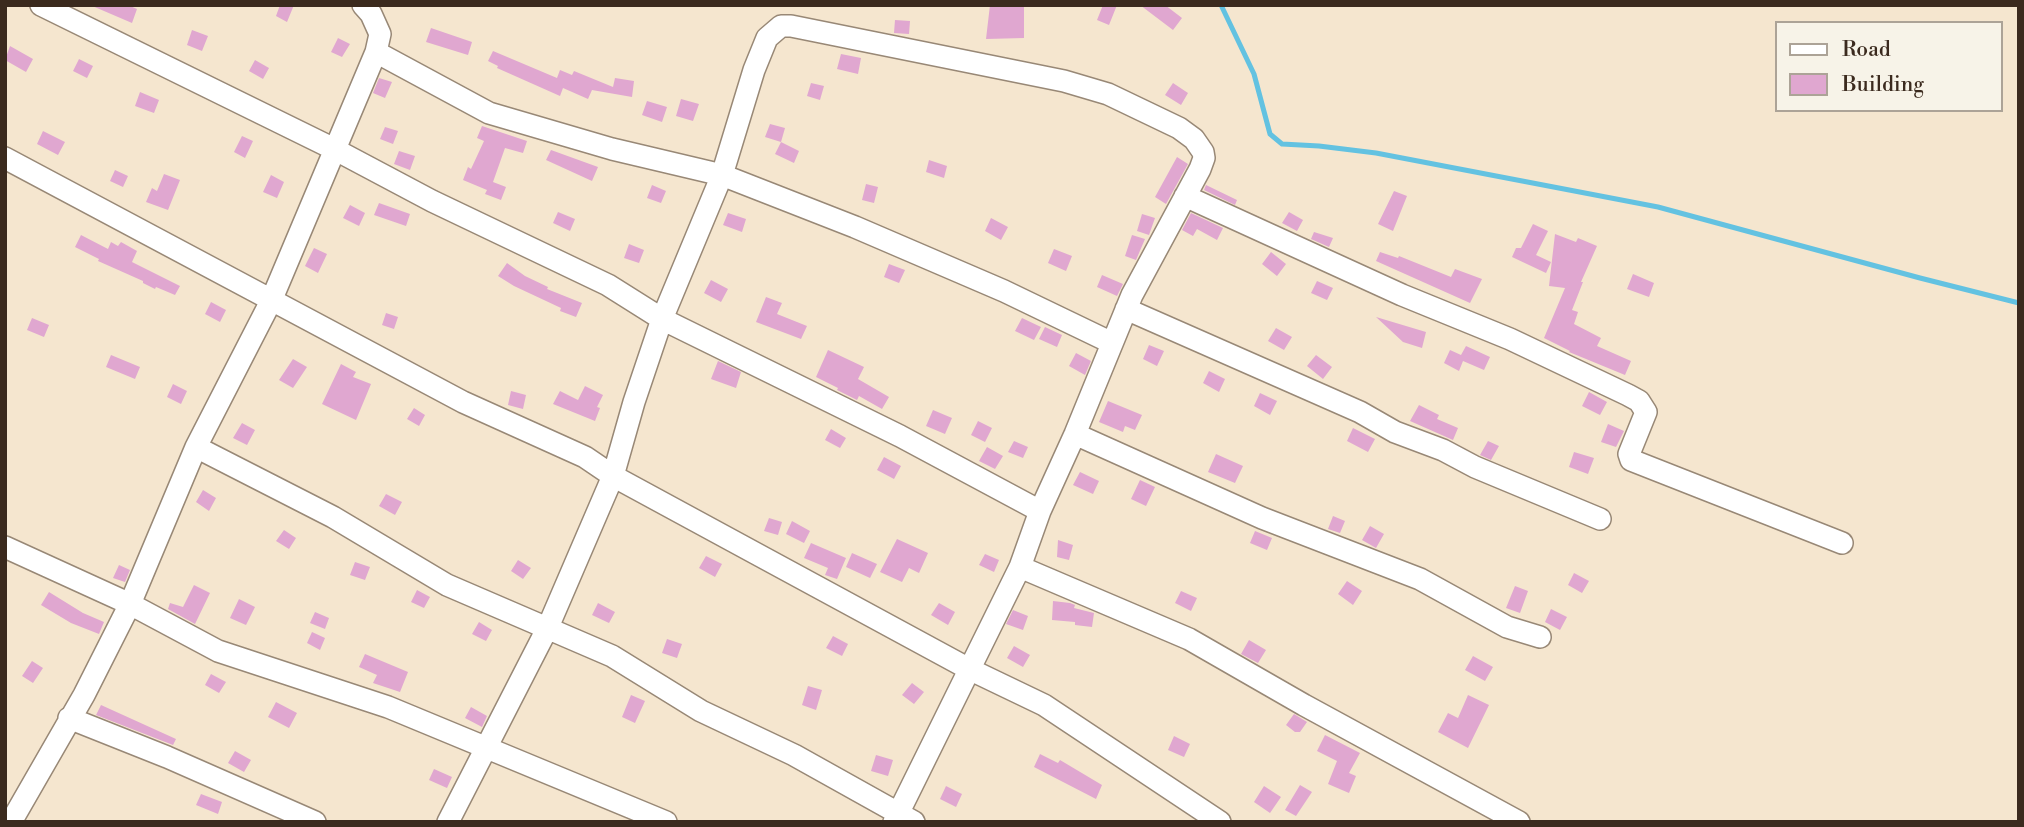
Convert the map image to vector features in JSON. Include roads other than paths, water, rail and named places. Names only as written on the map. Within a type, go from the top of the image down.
[{"type":"street","points":[[41,5],[334,149],[432,201],[608,285],[662,319],[900,436],[1040,512]]},
{"type":"street","points":[[11,822],[84,695],[130,604],[196,447],[271,300],[376,52],[380,34],[371,14],[363,5]]},
{"type":"street","points":[[196,447],[334,517],[447,585],[548,627],[612,656],[701,711],[794,755],[902,819],[969,669],[1020,567],[1040,512],[1126,309],[1204,158],[1200,145],[1179,128],[1108,94],[1052,78],[791,26],[781,26],[767,38],[754,69],[722,175],[662,319],[613,476],[548,627],[448,822]]},
{"type":"street","points":[[376,52],[489,113],[612,149],[722,175],[1004,291],[1112,343]]},
{"type":"street","points":[[5,158],[463,401],[585,457],[613,476],[969,669],[1044,705],[1220,822]]},
{"type":"street","points":[[1185,196],[1402,295],[1500,335],[1628,395],[1639,401],[1646,415],[1629,454],[1630,460],[1842,543]]},
{"type":"street","points":[[1126,309],[1360,412],[1395,432],[1443,450],[1475,467],[1600,519]]},
{"type":"street","points":[[1075,434],[1262,518],[1420,579],[1507,627],[1540,637]]},
{"type":"street","points":[[5,547],[130,604],[218,651],[388,707],[666,822]]},
{"type":"street","points":[[1020,567],[1189,639],[1519,822]]},
{"type":"street","points":[[69,718],[316,822]]},
{"type":"waterway","points":[[1221,5],[1254,74],[1270,134],[1282,144],[1376,153],[1658,207],[2019,303]]}]
